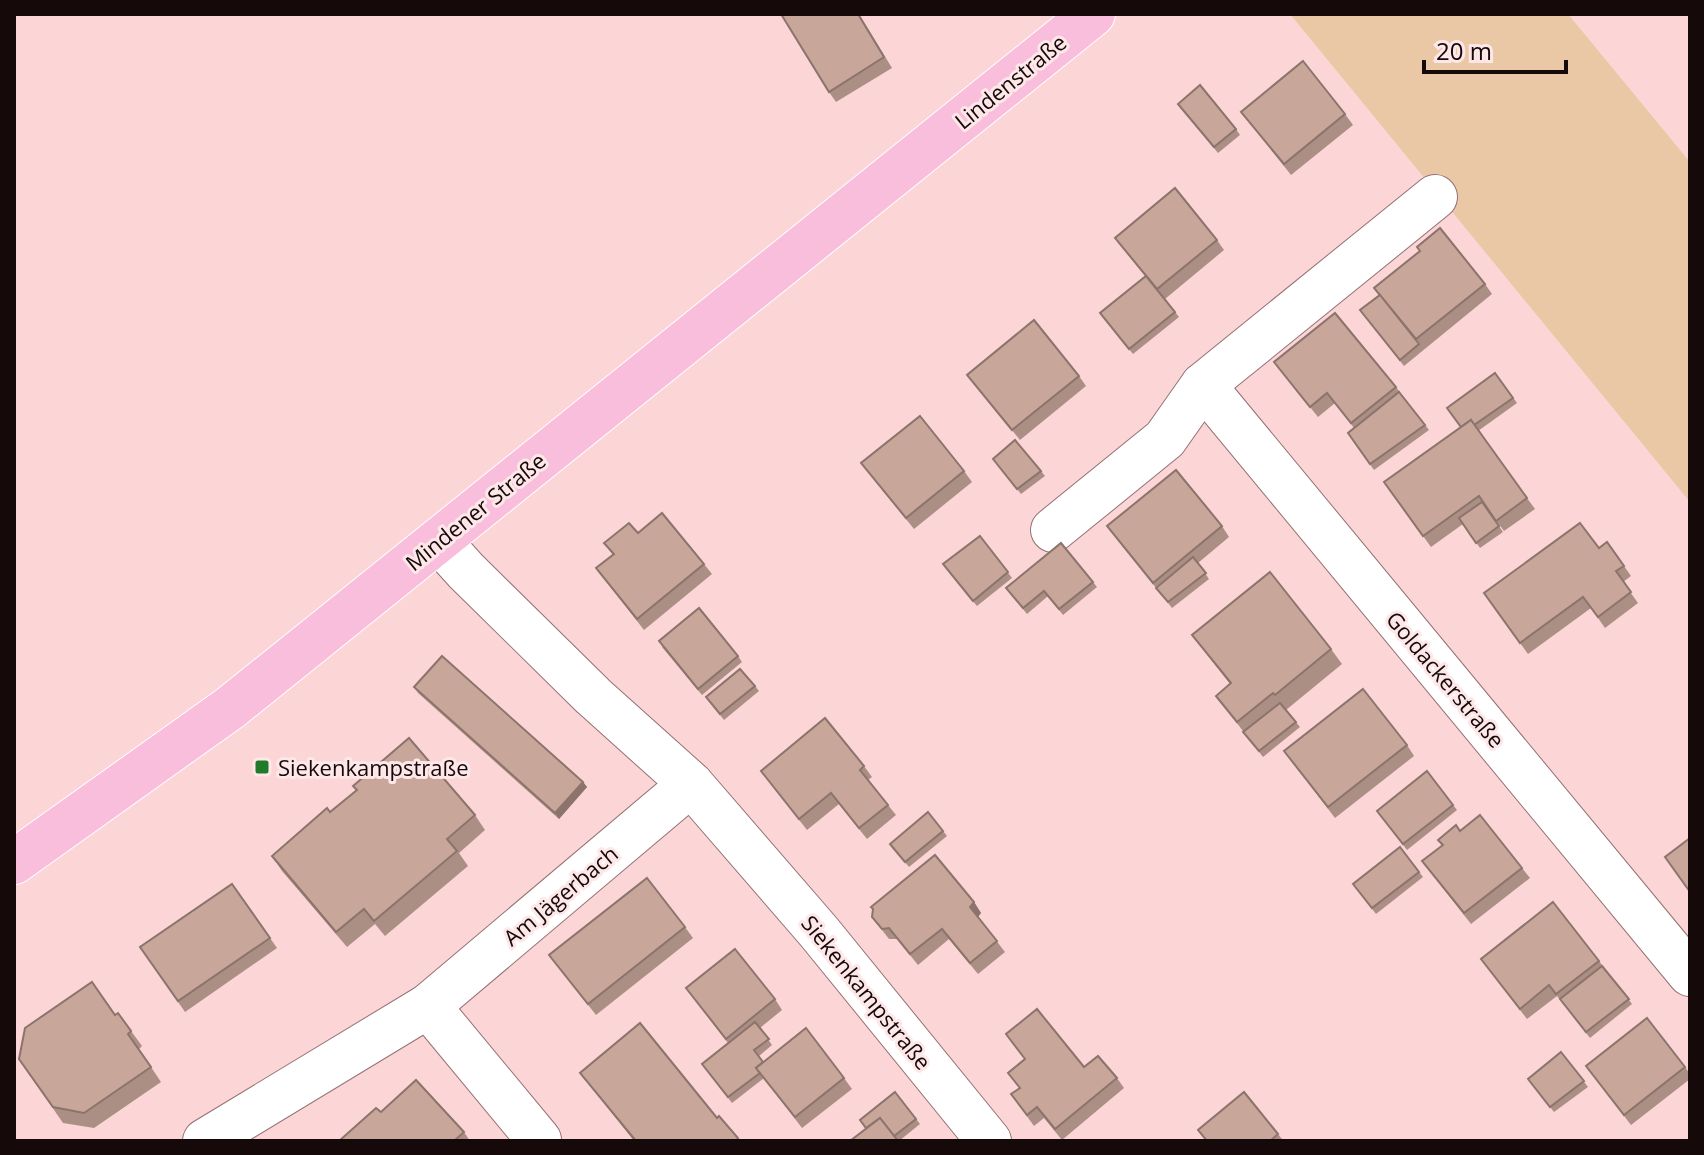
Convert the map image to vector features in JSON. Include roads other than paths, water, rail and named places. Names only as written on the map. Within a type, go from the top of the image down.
[{"type":"main road","name":"Lindenstraße","points":[[927,149],[1093,14]]},
{"type":"main road","name":"Mindener Straße","points":[[14,862],[230,708],[927,149]]},
{"type":"street","points":[[1053,530],[1165,439],[1203,385],[1435,197]]},
{"type":"street","name":"Goldackerstraße","points":[[1203,385],[1690,974]]},
{"type":"street","name":"Siekenkampstraße","points":[[439,541],[583,685],[691,784],[819,932],[989,1141]]},
{"type":"street","name":"Am Jägerbach","points":[[205,1141],[428,1006],[691,784]]},
{"type":"street","points":[[428,1006],[539,1140]]},
{"type":"place","name":"Siekenkampstraße","points":[[262,767]]}]
